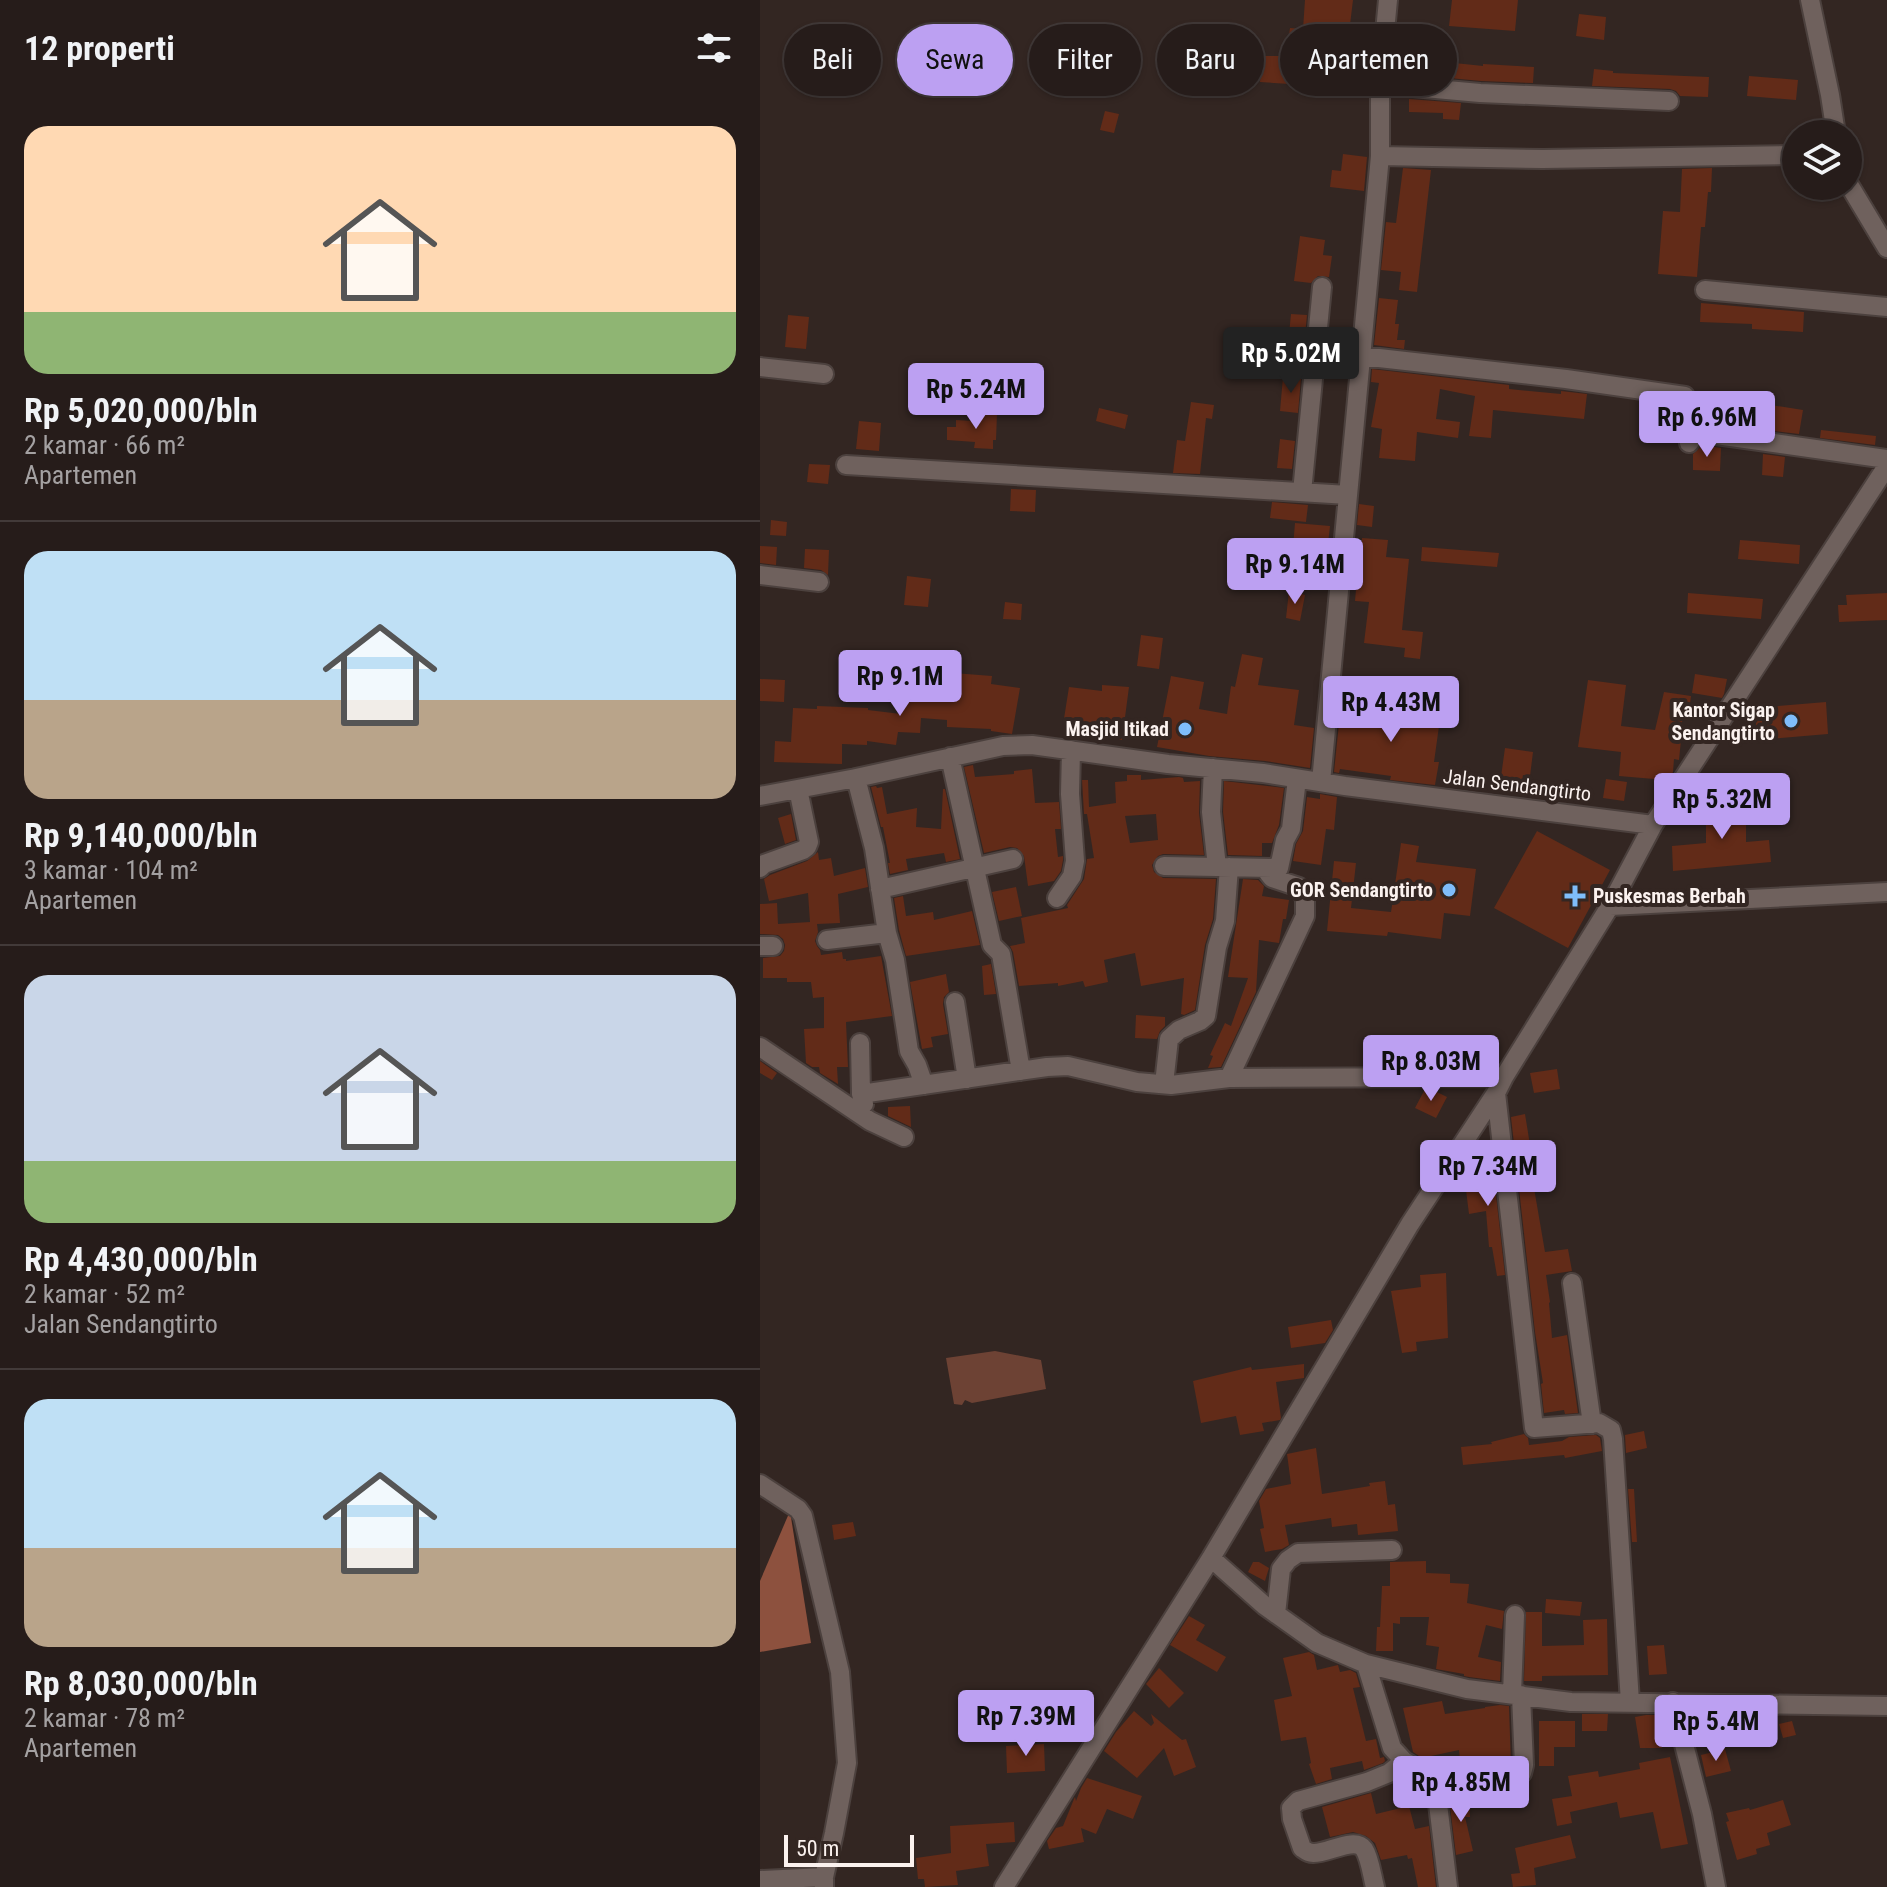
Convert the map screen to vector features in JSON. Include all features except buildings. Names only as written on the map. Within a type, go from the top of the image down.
[{"type":"street","points":[[1386,24],[1388,0]]},
{"type":"street","points":[[1810,0],[1834,120]]},
{"type":"street","points":[[1457,91],[1669,101]]},
{"type":"street","points":[[1321,782],[1380,156],[1380,96]]},
{"type":"street","points":[[1380,156],[1543,159],[1782,155]]},
{"type":"street","points":[[1858,200],[1887,248]]},
{"type":"street","points":[[1302,492],[1322,287]]},
{"type":"street","points":[[1705,290],[1887,307]]},
{"type":"street","points":[[1361,356],[1685,396]]},
{"type":"street","points":[[760,367],[824,374]]},
{"type":"street","points":[[1689,443],[1694,436],[1702,433],[1887,459]]},
{"type":"street","points":[[846,465],[1348,495]]},
{"type":"street","points":[[1004,1887],[1211,1558],[1410,1224],[1610,906],[1653,825],[1887,466]]},
{"type":"street","points":[[760,575],[819,582]]},
{"type":"street","name":"Jalan Sendangtirto","points":[[760,796],[1003,746],[1032,745],[1653,825]]},
{"type":"street","points":[[1057,898],[1072,876],[1075,861],[1070,794],[1071,750]]},
{"type":"street","points":[[950,757],[992,945],[1001,954],[1021,1071]]},
{"type":"street","points":[[1164,1084],[1169,1039],[1206,1016],[1217,947],[1225,921],[1223,867],[1211,812],[1213,768]]},
{"type":"street","points":[[856,778],[874,848],[909,1051],[924,1085]]},
{"type":"street","points":[[1164,866],[1279,868],[1285,840],[1291,829],[1297,779]]},
{"type":"street","points":[[760,868],[807,847],[809,842],[798,789]]},
{"type":"street","points":[[880,889],[1013,859]]},
{"type":"street","points":[[1229,1078],[1305,916],[1305,899],[1299,887],[1272,878],[1268,869]]},
{"type":"street","points":[[1610,906],[1887,892]]},
{"type":"street","points":[[827,940],[887,933]]},
{"type":"street","points":[[955,1002],[967,1079]]},
{"type":"street","points":[[860,1043],[861,1094],[870,1121]]},
{"type":"street","points":[[760,1047],[870,1121],[904,1137]]},
{"type":"street","points":[[861,1094],[1068,1066],[1137,1082],[1164,1084],[1229,1078],[1500,1085]]},
{"type":"street","points":[[1500,1085],[1534,1428],[1606,1425],[1613,1439],[1630,1702]]},
{"type":"street","points":[[1572,1283],[1592,1424]]},
{"type":"street","points":[[760,1484],[769,1498],[798,1509],[803,1516],[840,1672],[847,1763],[824,1882],[760,1880]]},
{"type":"street","points":[[1276,1614],[1281,1569],[1298,1553],[1392,1550]]},
{"type":"street","points":[[1211,1558],[1276,1614],[1317,1643],[1366,1664],[1467,1689],[1571,1702],[1887,1706]]},
{"type":"street","points":[[1366,1664],[1392,1748],[1404,1761],[1435,1779],[1477,1784],[1515,1778],[1522,1773],[1524,1765],[1516,1694],[1515,1615]]},
{"type":"street","points":[[1673,1702],[1702,1814],[1716,1887]]},
{"type":"street","points":[[1375,1887],[1365,1850],[1360,1845],[1354,1843],[1311,1853],[1302,1848],[1291,1808],[1298,1801],[1389,1773],[1404,1761]]},
{"type":"street","points":[[1435,1779],[1448,1887]]},
{"type":"shaded area","points":[[995,1351],[1041,1360],[1046,1389],[954,1404],[946,1358]]},
{"type":"shaded area","points":[[790,1511],[811,1643],[760,1652],[760,1581]]},
{"type":"place","name":"Kantor Sigap Sendangtirto","points":[[1791,721]]},
{"type":"place","name":"Masjid Itikad","points":[[1185,729]]},
{"type":"place","name":"GOR Sendangtirto","points":[[1449,890]]},
{"type":"place","name":"Puskesmas Berbah","points":[[1575,896]]}]
